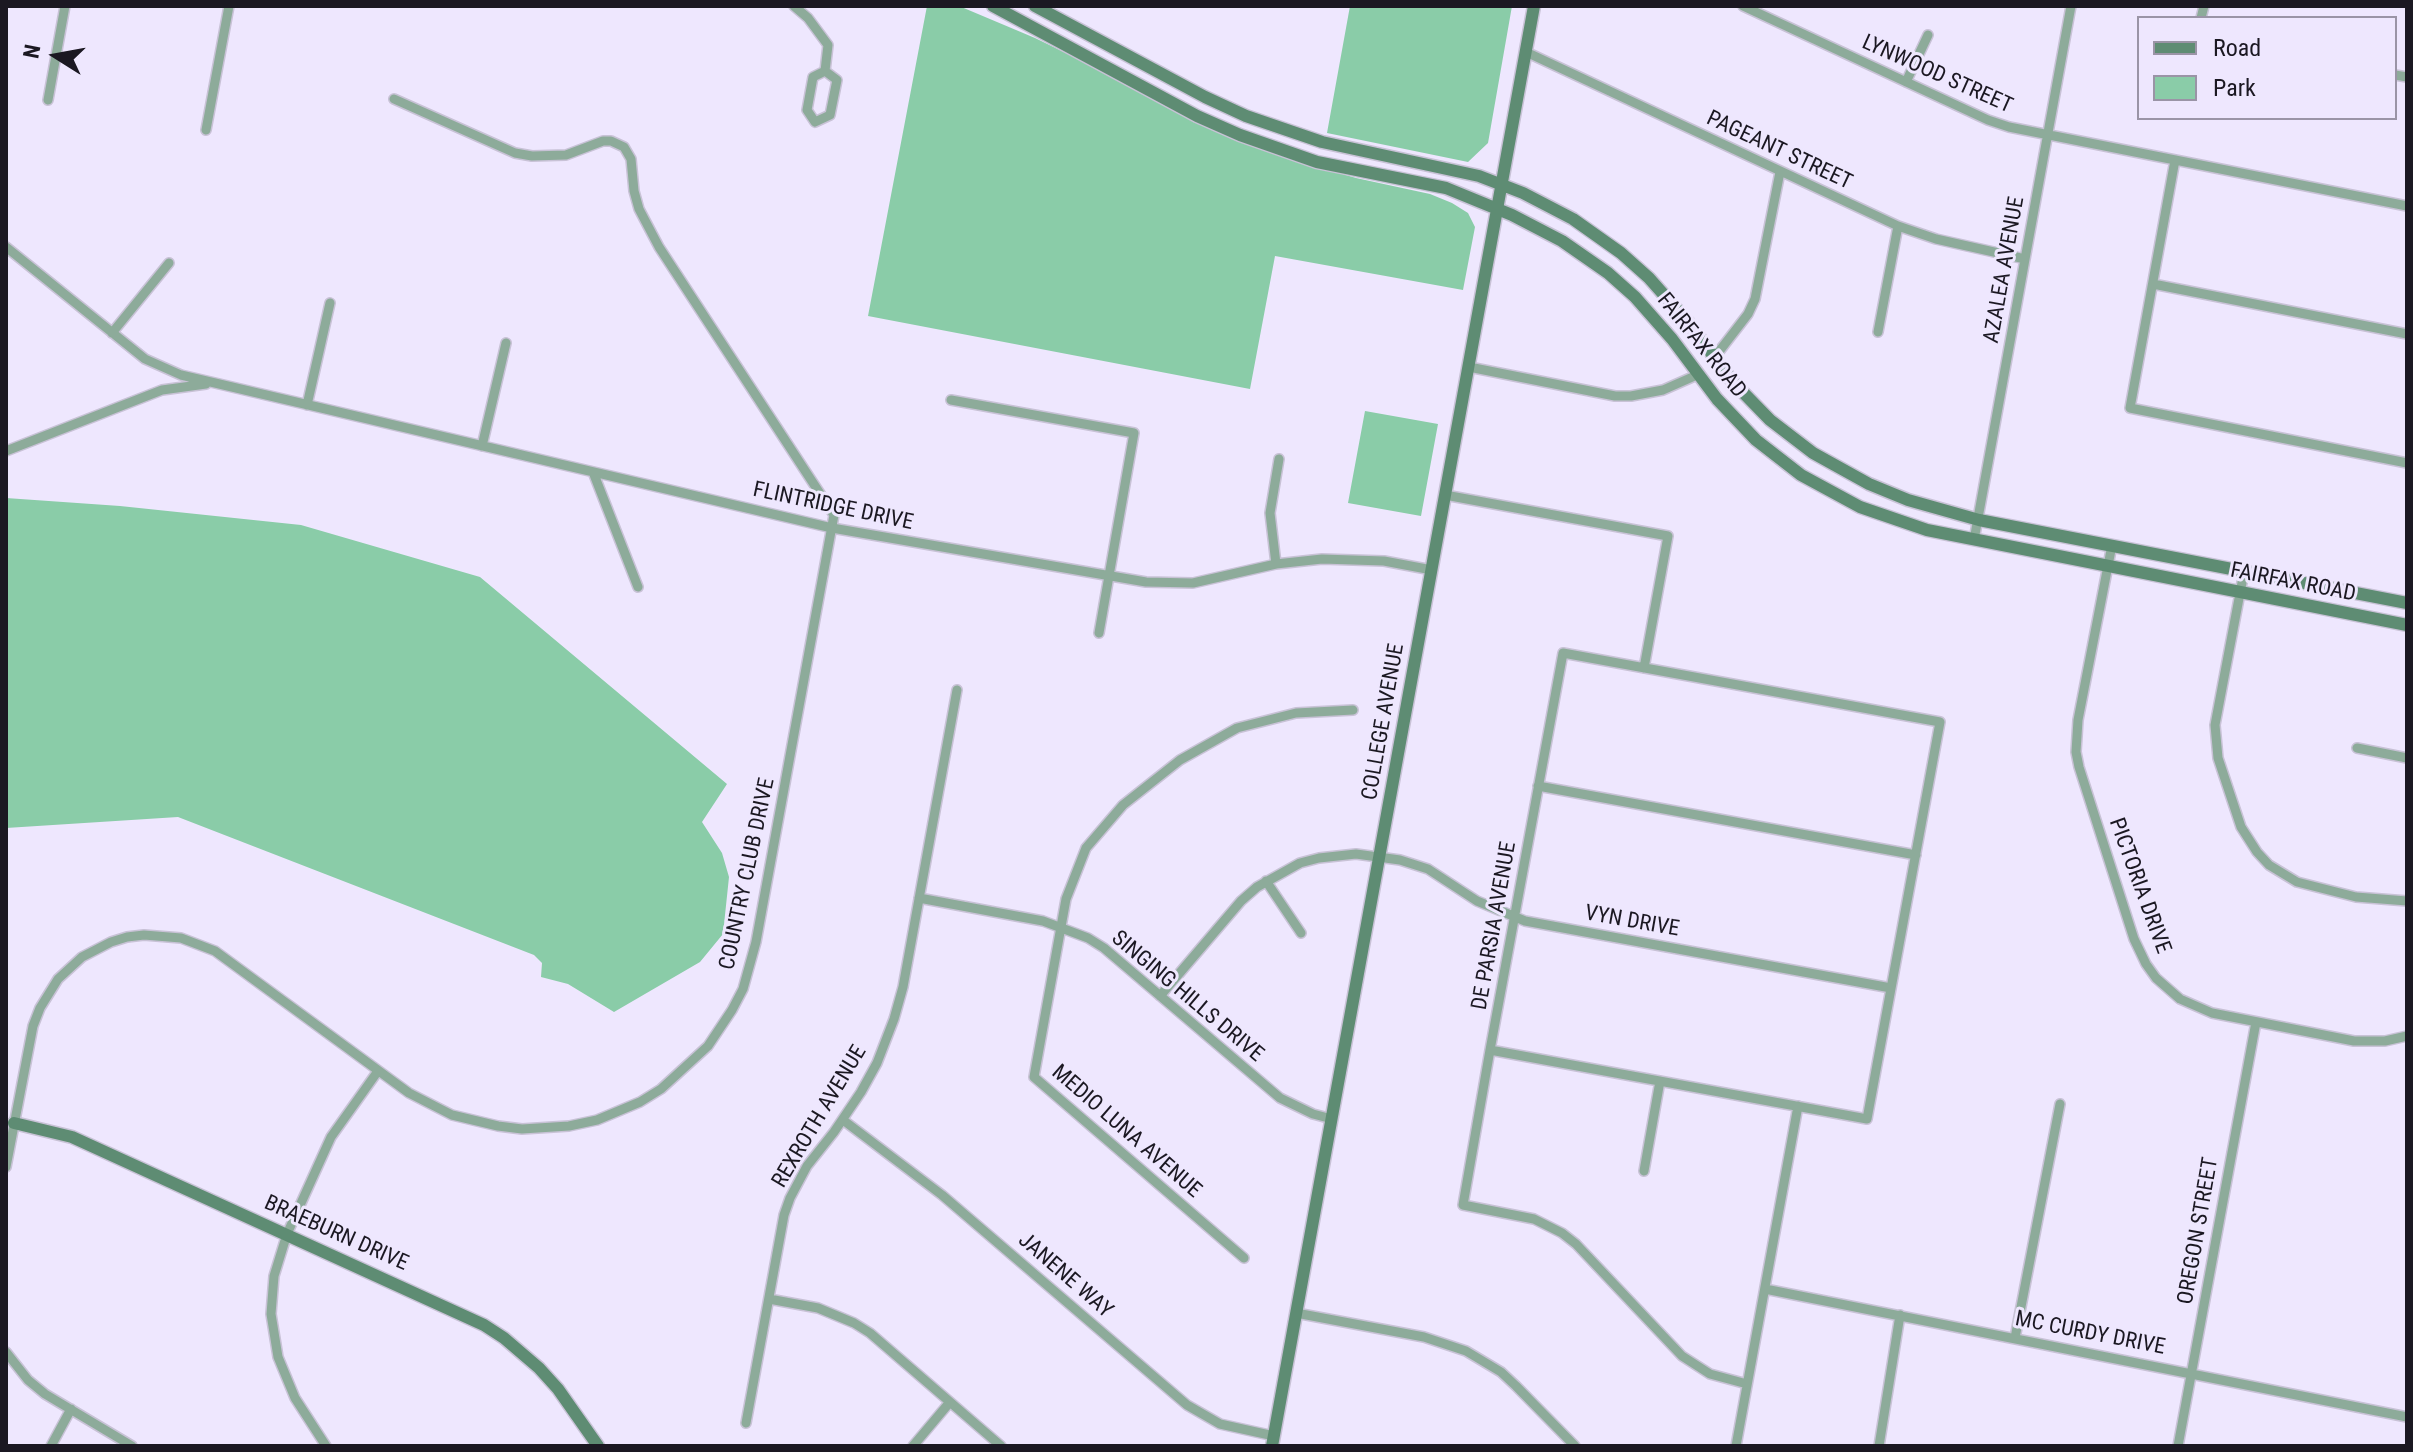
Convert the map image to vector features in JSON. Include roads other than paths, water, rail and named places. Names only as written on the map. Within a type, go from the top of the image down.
[{"type":"main road","name":"FAIRFAX ROAD","points":[[993,6],[1197,116],[1250,139],[1317,162],[1446,188],[1498,209],[1562,241],[1608,273],[1654,317],[1697,375],[1756,440],[1801,475],[1893,520],[1974,540],[2407,625]]},
{"type":"main road","name":"FAIRFAX ROAD","points":[[1035,6],[1246,116],[1322,142],[1450,168],[1503,185],[1573,219],[1621,253],[1669,299],[1732,381],[1770,420],[1839,469],[1897,496],[1979,520],[2407,603]]},
{"type":"main road","name":"COLLEGE AVENUE","points":[[1273,1441],[1534,6]]},
{"type":"main road","name":"BRAEBURN DRIVE","points":[[14,1123],[72,1137],[463,1313],[504,1338],[539,1368],[558,1389],[598,1446]]},
{"type":"street","points":[[48,100],[65,6]]},
{"type":"street","points":[[206,130],[229,6]]},
{"type":"street","points":[[794,6],[808,18],[828,45],[825,71]]},
{"type":"street","name":"LYNWOOD STREET","points":[[1743,6],[1988,120],[2047,135],[2407,206]]},
{"type":"street","name":"AZALEA AVENUE","points":[[1974,540],[2071,6]]},
{"type":"street","points":[[1906,82],[1928,35]]},
{"type":"street","name":"PAGEANT STREET","points":[[1526,52],[1898,226],[1936,239],[2025,259]]},
{"type":"street","points":[[825,71],[837,80],[830,115],[815,122],[807,110],[813,77],[825,71]]},
{"type":"street","points":[[394,99],[515,153],[550,156],[583,150],[603,141],[618,143],[628,152],[639,209],[659,247],[834,515],[832,528]]},
{"type":"street","points":[[2175,160],[2130,408],[2407,463]]},
{"type":"street","points":[[1714,358],[1748,314],[1755,299],[1780,172]]},
{"type":"street","points":[[1878,332],[1898,226]]},
{"type":"street","name":"FLINTRIDGE DRIVE","points":[[6,247],[145,359],[161,368],[233,388],[832,528],[1146,582],[1193,583],[1276,564],[1353,559],[1432,570]]},
{"type":"street","points":[[112,333],[169,263]]},
{"type":"street","points":[[2153,284],[2407,334]]},
{"type":"street","points":[[307,405],[330,303]]},
{"type":"street","points":[[482,446],[506,343]]},
{"type":"street","points":[[1469,367],[1623,396],[1647,395],[1697,375]]},
{"type":"street","name":"FLINTRIDGE DRIVE","points":[[6,451],[162,390],[200,384],[233,388]]},
{"type":"street","points":[[951,400],[1134,433],[1099,633]]},
{"type":"street","points":[[1276,564],[1270,513],[1279,459]]},
{"type":"street","points":[[593,472],[638,587]]},
{"type":"street","points":[[1445,495],[1668,536],[1644,668],[1940,722],[1867,1119],[1490,1050]]},
{"type":"street","name":"COUNTRY CLUB DRIVE","points":[[6,1167],[33,1026],[49,991],[82,957],[127,937],[164,935],[215,951],[409,1093],[452,1115],[498,1126],[546,1129],[597,1120],[640,1102],[677,1077],[708,1046],[743,989],[756,942],[832,528]]},
{"type":"street","name":"PICTORIA DRIVE","points":[[2112,545],[2078,720],[2076,752],[2134,939],[2146,964],[2156,978],[2180,999],[2212,1013],[2354,1041],[2385,1041],[2407,1036]]},
{"type":"street","points":[[2244,572],[2217,711],[2215,739],[2218,758],[2247,839],[2269,865],[2297,882],[2356,897],[2407,901]]},
{"type":"street","name":"DE PARSIA AVENUE","points":[[1644,668],[1563,653],[1463,1205],[1534,1219],[1562,1233],[1682,1356],[1710,1374],[1747,1384]]},
{"type":"street","name":"REXROTH AVENUE","points":[[746,1423],[790,1198],[807,1166],[843,1120],[877,1063],[894,1019],[903,987],[957,690]]},
{"type":"street","name":"MEDIO LUNA AVENUE","points":[[1244,1258],[1034,1077],[1066,899],[1086,848],[1123,805],[1180,760],[1237,728],[1296,713],[1353,710]]},
{"type":"street","points":[[2357,748],[2407,758]]},
{"type":"street","points":[[1538,786],[1916,855]]},
{"type":"street","name":"VYN DRIVE","points":[[1160,996],[1241,901],[1266,881],[1300,863],[1356,854],[1380,856],[1428,869],[1477,901],[1514,918],[1891,988]]},
{"type":"street","points":[[1266,881],[1301,933]]},
{"type":"street","name":"SINGING HILLS DRIVE","points":[[919,898],[1061,926],[1104,948],[1280,1098],[1313,1114],[1332,1119]]},
{"type":"street","name":"OREGON STREET","points":[[2178,1446],[2256,1022]]},
{"type":"street","points":[[326,1446],[285,1378],[273,1336],[274,1276],[287,1234],[331,1137],[378,1071]]},
{"type":"street","points":[[1644,1171],[1660,1081]]},
{"type":"street","points":[[2015,1338],[2060,1104]]},
{"type":"street","points":[[1736,1446],[1798,1106]]},
{"type":"street","name":"JANENE WAY","points":[[843,1120],[942,1195],[1187,1405],[1220,1424],[1273,1441]]},
{"type":"street","name":"MC CURDY DRIVE","points":[[1765,1289],[2407,1417]]},
{"type":"street","points":[[769,1299],[818,1308],[870,1333],[1001,1446]]},
{"type":"street","points":[[1296,1313],[1424,1337],[1466,1351],[1508,1379],[1573,1446]]},
{"type":"street","points":[[1879,1446],[1900,1315]]},
{"type":"street","points":[[6,1352],[28,1380],[132,1446]]},
{"type":"street","points":[[913,1446],[950,1402]]},
{"type":"street","points":[[51,1446],[71,1409]]}]
